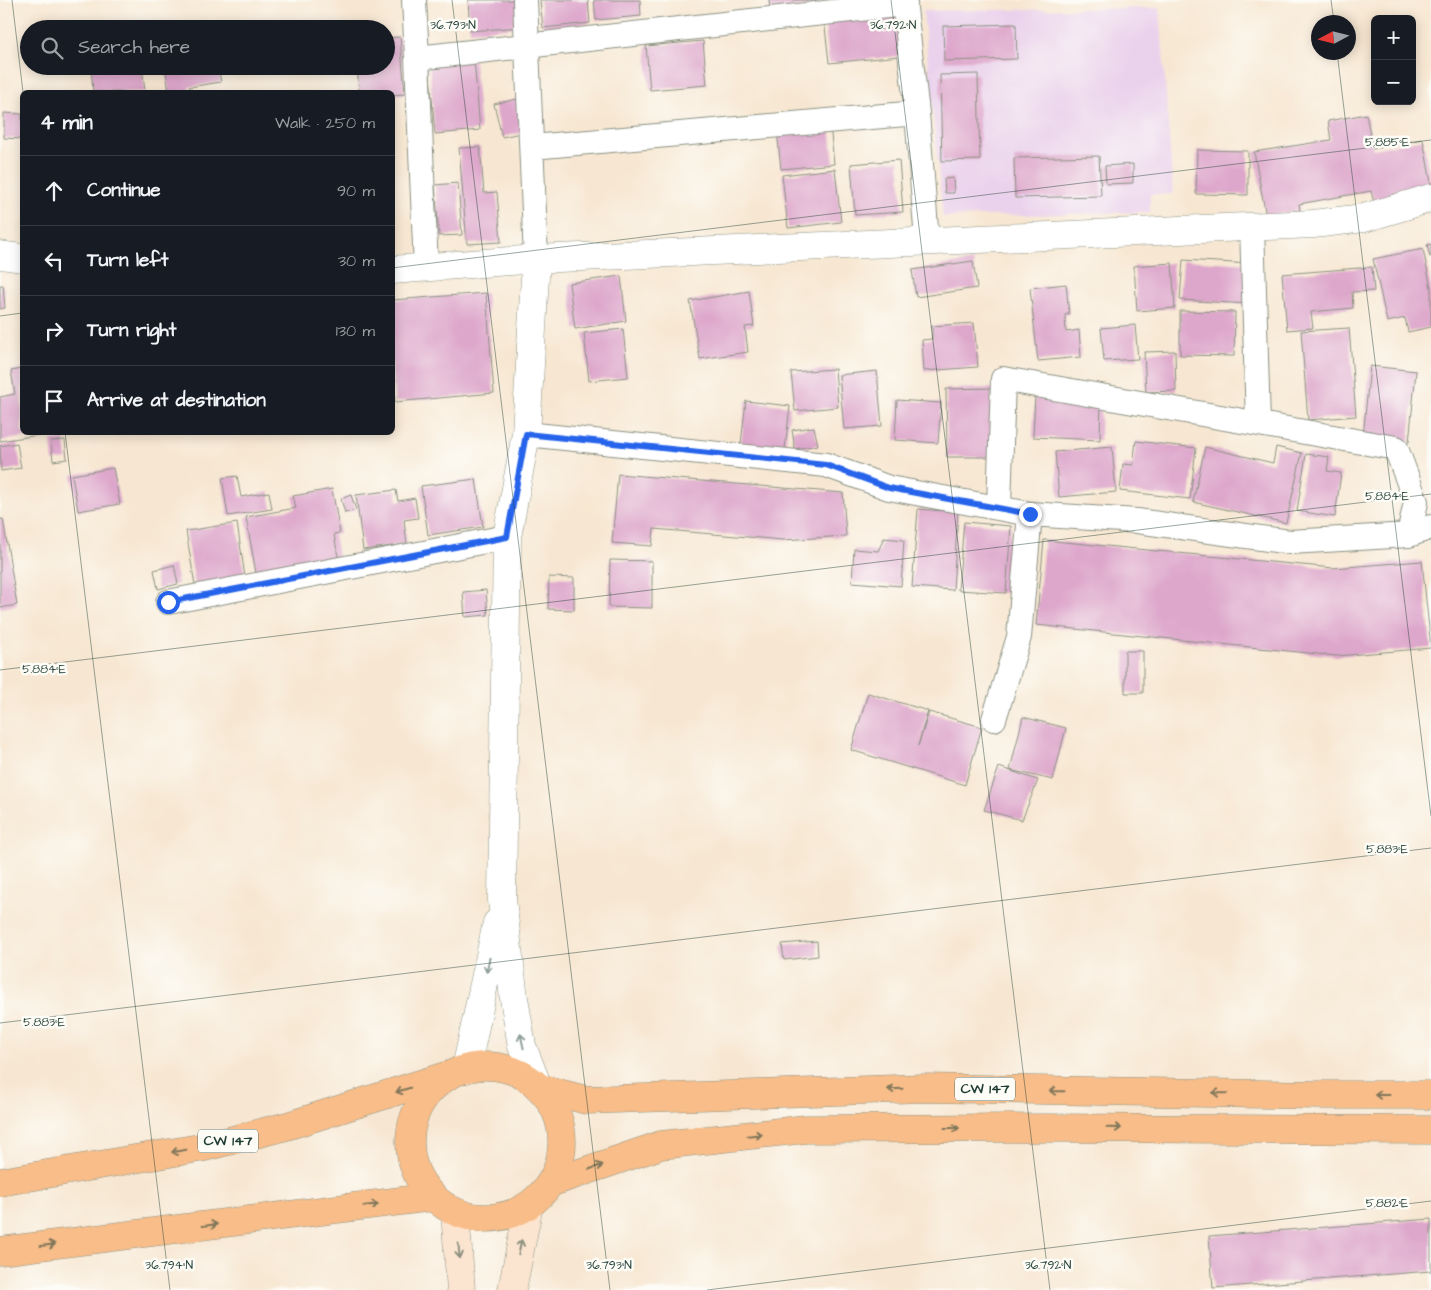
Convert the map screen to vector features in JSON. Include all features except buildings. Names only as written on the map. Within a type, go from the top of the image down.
[{"type":"highway","points":[[0,1251],[444,1205],[480,1218],[506,1216],[529,1205],[550,1183],[560,1159],[562,1134],[555,1109],[540,1088],[523,1075],[504,1068],[485,1066],[458,1072],[431,1090],[417,1109],[411,1132],[412,1156],[419,1178],[444,1205]]},
{"type":"highway","name":"CW 147","points":[[0,1182],[205,1147],[287,1126],[458,1072]]},
{"type":"highway","name":"CW 147","points":[[540,1088],[586,1100],[923,1088],[1318,1095],[1431,1095]]},
{"type":"highway","points":[[550,1183],[661,1145],[806,1129],[1431,1130]]},
{"type":"main road","points":[[444,1205],[461,1290]]},
{"type":"main road","points":[[512,1290],[529,1205]]},
{"type":"street","points":[[414,0],[426,268]]},
{"type":"street","points":[[525,0],[536,259],[526,434],[507,537],[502,900],[522,1046],[540,1088]]},
{"type":"street","points":[[417,58],[905,2],[917,114],[926,241]]},
{"type":"street","points":[[532,147],[917,114]]},
{"type":"street","points":[[395,270],[536,259],[1313,224],[1364,218],[1431,198]]},
{"type":"street","points":[[1252,226],[1258,423]]},
{"type":"street","points":[[0,255],[20,258]]},
{"type":"street","points":[[999,508],[1003,379],[1396,448],[1416,502],[1409,535]]},
{"type":"street","points":[[526,434],[826,465],[889,488],[1030,514],[1137,521],[1290,542],[1409,535],[1431,527]]},
{"type":"street","points":[[994,719],[1019,637],[1030,514]]},
{"type":"street","points":[[168,602],[507,537]]},
{"type":"street","points":[[458,1072],[502,900]]},
{"type":"shaded area","points":[[1160,8],[1173,194],[1150,194],[1150,212],[943,217],[923,11]]},
{"type":"route","points":[[168,602],[507,537],[526,434],[826,465],[889,488],[1030,514]]}]
